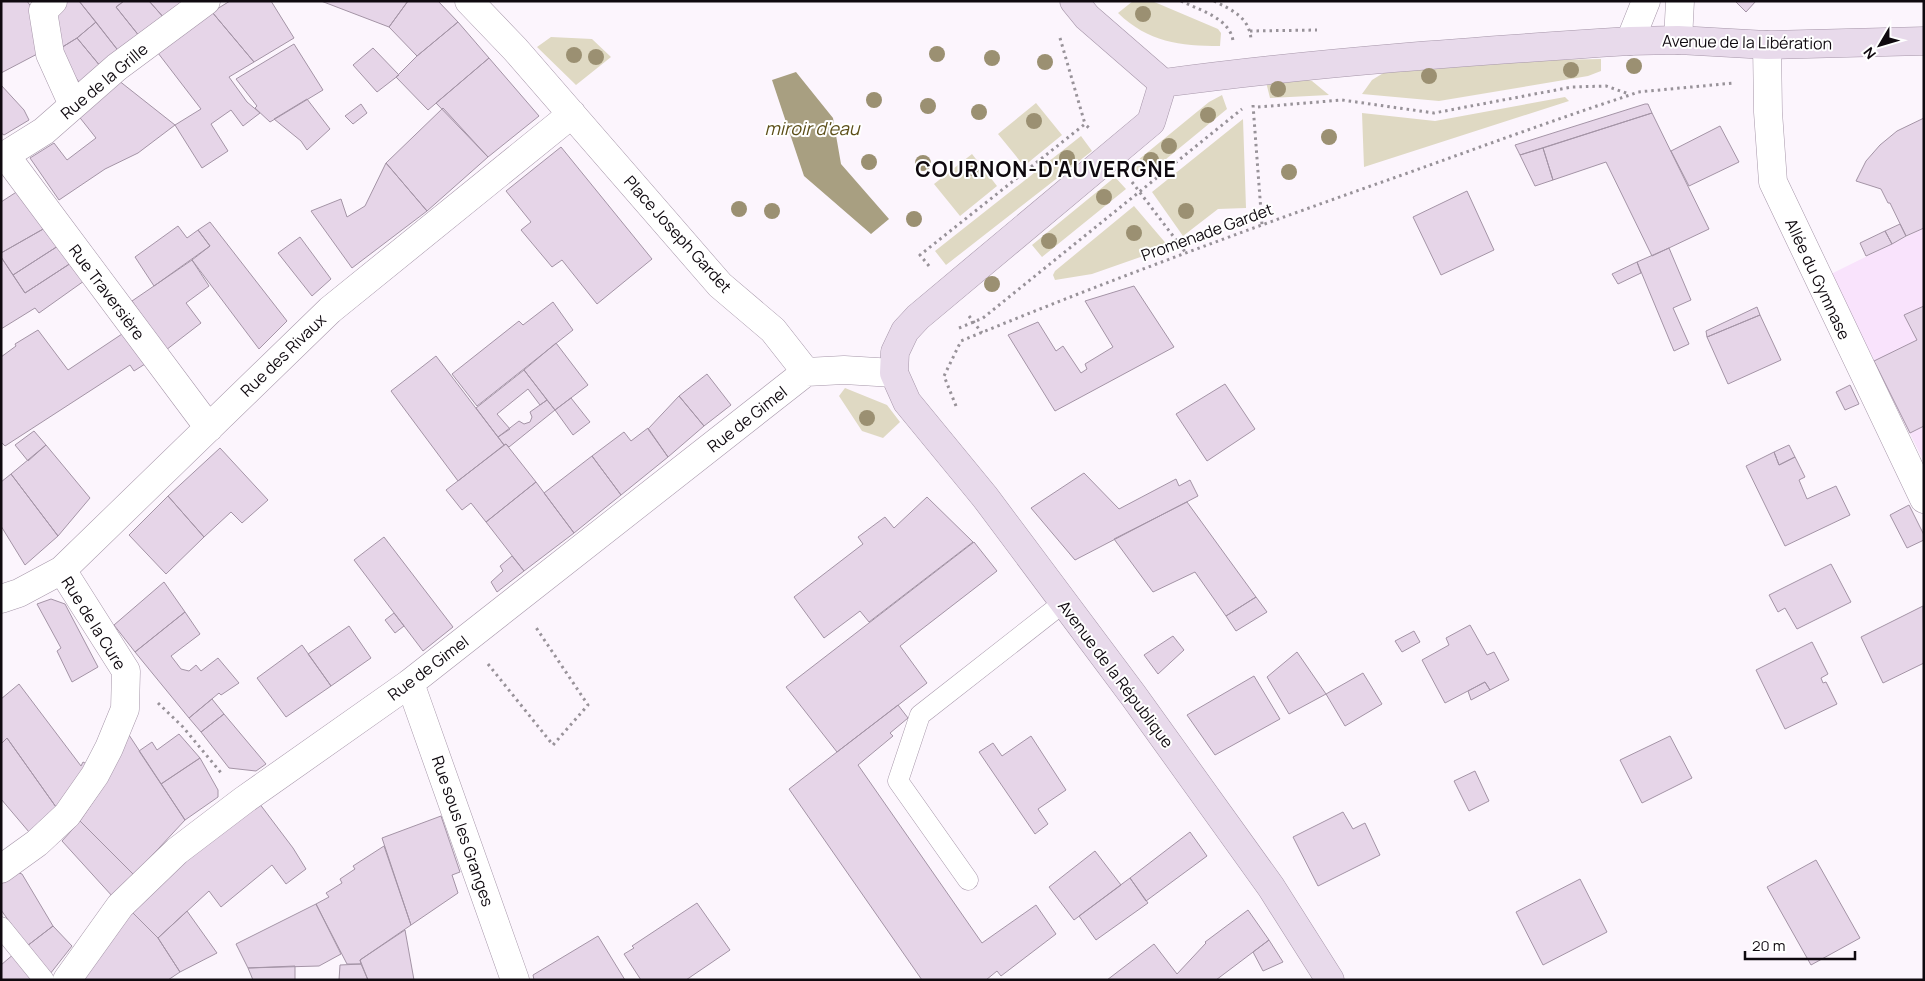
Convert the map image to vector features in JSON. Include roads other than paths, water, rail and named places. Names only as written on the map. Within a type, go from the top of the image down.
[{"type":"street","name":"Rue de la Grille","points":[[4,157],[44,132],[117,67],[206,1]]},
{"type":"street","name":"Place Joseph Gardet","points":[[468,1],[515,49],[720,285],[773,330],[806,372]]},
{"type":"street","points":[[1630,41],[1646,1]]},
{"type":"street","points":[[1678,40],[1680,1]]},
{"type":"street","points":[[43,5],[50,54],[73,105]]},
{"type":"street","points":[[806,372],[844,370],[894,373],[895,352],[906,331],[918,317],[1151,122],[1163,83],[1081,9]]},
{"type":"street","name":"Avenue de la Libération","points":[[1163,83],[1237,73],[1339,63],[1630,41],[1678,40],[1767,45],[1924,41]]},
{"type":"street","name":"Allée du Gymnase","points":[[1767,45],[1768,112],[1773,182],[1924,499]]},
{"type":"street","name":"Rue des Rivaux","points":[[1,599],[19,593],[62,570],[330,310],[572,114]]},
{"type":"street","name":"Rue Traversière","points":[[4,157],[209,428]]},
{"type":"street","name":"Rue de Gimel","points":[[66,980],[120,906],[177,851],[244,800],[410,683],[806,372]]},
{"type":"street","name":"Avenue de la République","points":[[894,373],[907,402],[985,497],[1266,879],[1330,980]]},
{"type":"street","name":"Rue de la Cure","points":[[1,869],[37,843],[67,815],[94,775],[109,748],[125,709],[126,671],[62,570]]},
{"type":"street","name":"Rue sous les Granges","points":[[410,683],[515,980]]},
{"type":"lane","points":[[968,880],[898,781],[920,715],[1063,603]]},
{"type":"lane","points":[[1,927],[44,980]]},
{"type":"water","name":"miroir d'eau","points":[[796,72],[833,118],[841,164],[889,219],[871,234],[804,176],[772,80]]},
{"type":"district","name":"COURNON-D'AUVERGNE","points":[[1046,170]]}]
